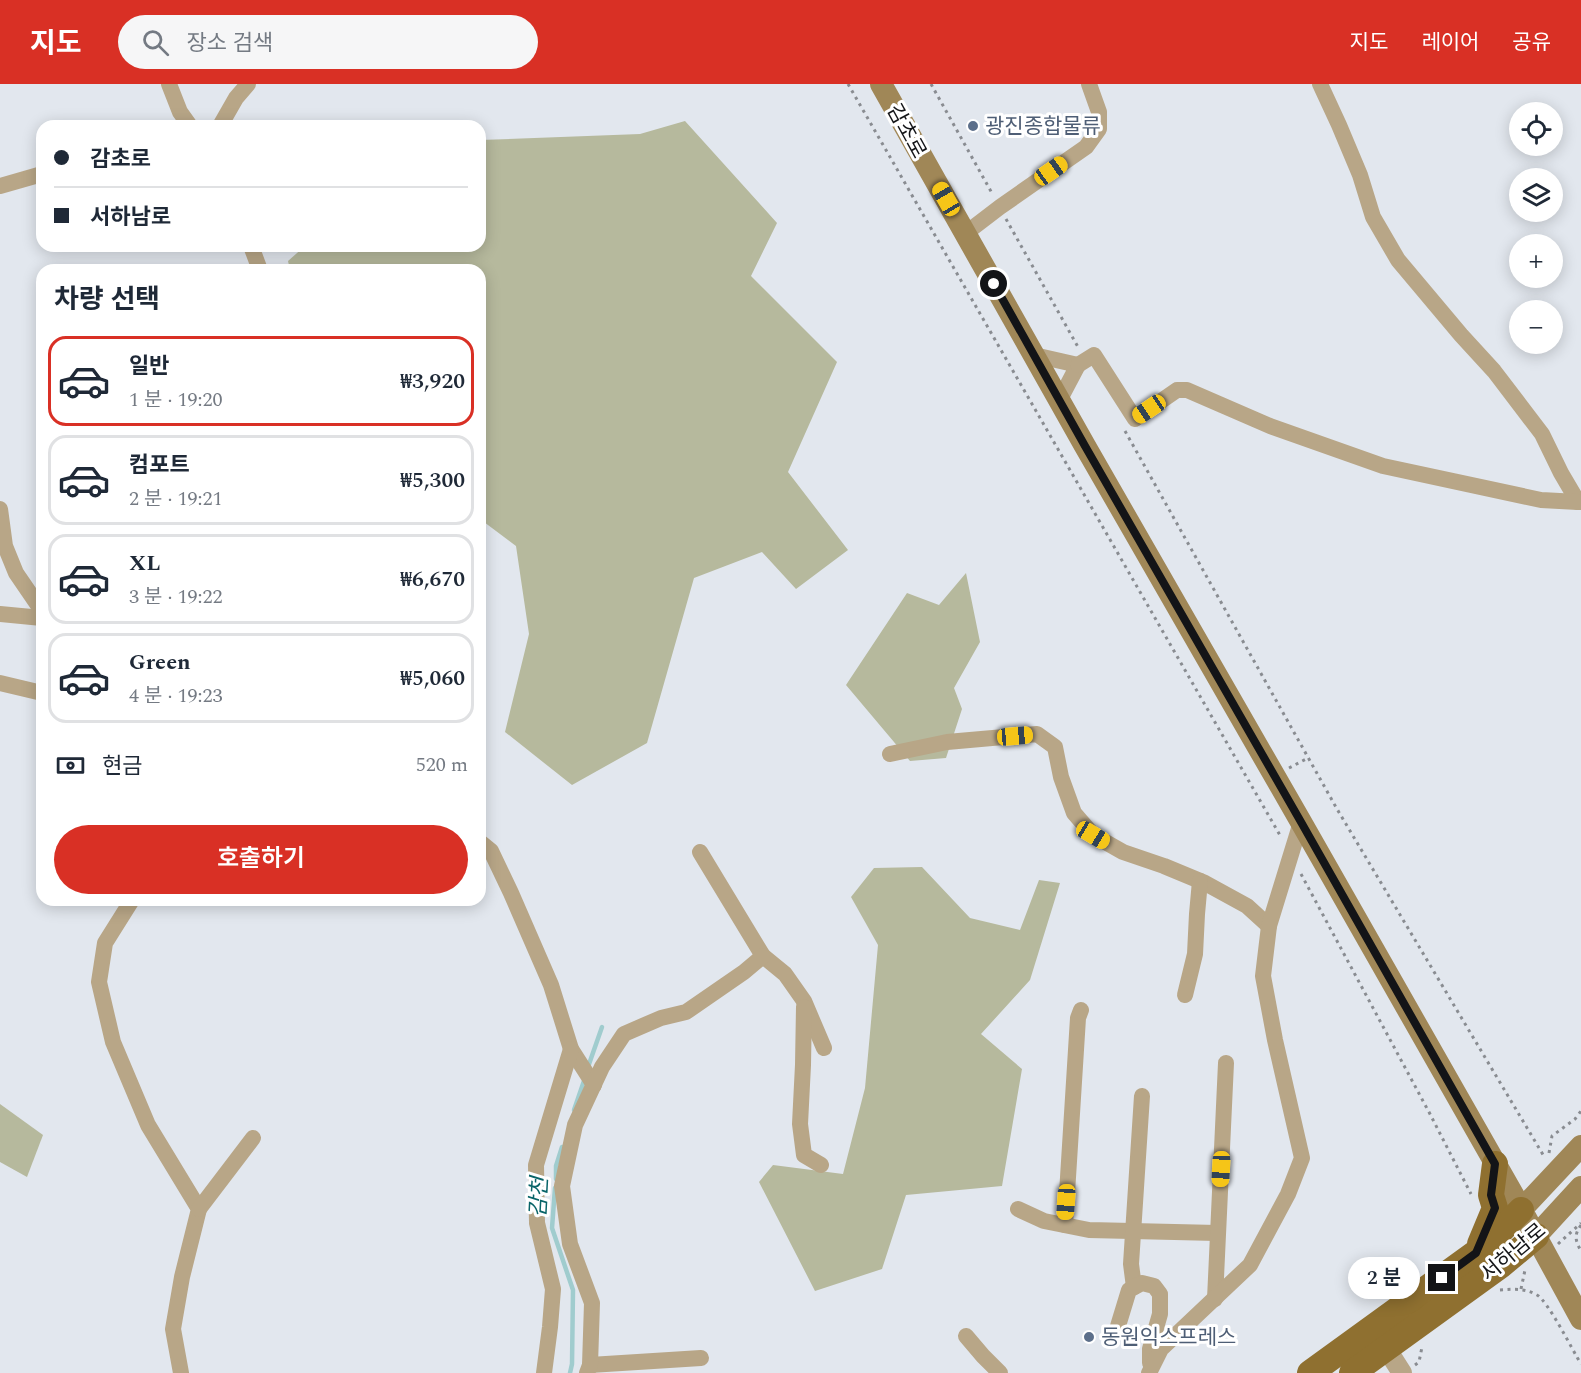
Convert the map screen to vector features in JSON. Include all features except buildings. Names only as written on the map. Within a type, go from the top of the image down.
[{"type":"main road","name":"감초로","points":[[881,84],[1581,1319]]},
{"type":"main road","name":"서하남로","points":[[1352,1373],[1379,1338],[1455,1268],[1488,1244],[1581,1146]]},
{"type":"main road","points":[[1476,1253],[1495,1208],[1491,1195],[1495,1164]]},
{"type":"main road","name":"서하남로","points":[[1310,1373],[1379,1338],[1424,1321],[1500,1266],[1536,1236],[1581,1187]]},
{"type":"main road","points":[[1424,1321],[1434,1303],[1465,1280],[1466,1276],[1463,1271],[1455,1268]]},
{"type":"street","points":[[169,84],[180,112],[186,120]]},
{"type":"street","points":[[223,120],[248,84]]},
{"type":"street","points":[[966,233],[1086,147],[1099,129],[1099,112],[1089,84]]},
{"type":"street","points":[[1320,84],[1340,124],[1373,217],[1398,260],[1494,371],[1542,434],[1561,473],[1580,502]]},
{"type":"street","points":[[0,186],[36,176]]},
{"type":"street","points":[[1034,355],[1082,363]]},
{"type":"street","points":[[1059,401],[1082,363],[1094,356],[1135,418],[1177,390],[1187,390],[1270,426],[1383,466],[1541,500],[1580,502]]},
{"type":"street","points":[[0,509],[5,546],[16,573],[36,602]]},
{"type":"street","points":[[0,614],[36,617]]},
{"type":"street","points":[[0,683],[36,692]]},
{"type":"street","points":[[890,754],[947,742],[1037,734],[1056,747],[1061,777],[1074,813],[1093,835],[1123,852],[1200,881],[1247,906],[1269,926]]},
{"type":"street","points":[[1149,1372],[1161,1349],[1250,1265],[1288,1194],[1302,1158],[1263,976],[1269,926],[1301,822]]},
{"type":"street","points":[[486,847],[491,851],[512,892],[551,985],[575,1054],[593,1084]]},
{"type":"street","points":[[700,852],[763,956],[785,974],[804,1001],[824,1048]]},
{"type":"street","points":[[1185,995],[1195,954],[1200,881]]},
{"type":"street","points":[[128,906],[105,943],[99,982],[113,1042],[148,1125],[199,1209]]},
{"type":"street","points":[[701,1358],[589,1369],[592,1303],[570,1244],[562,1186],[575,1125],[602,1067],[624,1034],[661,1018],[686,1012],[763,956]]},
{"type":"street","points":[[804,1001],[800,1124],[804,1155],[821,1165]]},
{"type":"street","points":[[1065,1225],[1078,1017],[1081,1010]]},
{"type":"street","points":[[544,1373],[553,1289],[537,1223],[536,1165],[575,1054]]},
{"type":"street","points":[[1215,1299],[1226,1062]]},
{"type":"street","points":[[1134,1287],[1131,1264],[1142,1096]]},
{"type":"street","points":[[181,1373],[173,1329],[182,1276],[199,1209],[253,1138]]},
{"type":"street","points":[[1018,1209],[1044,1221],[1089,1230],[1218,1233]]},
{"type":"street","points":[[1118,1326],[1128,1290],[1142,1282],[1154,1286],[1160,1294],[1160,1314],[1150,1349],[1149,1372]]},
{"type":"street","points":[[966,1336],[992,1370]]},
{"type":"street","points":[[1379,1338],[1402,1373]]},
{"type":"path","points":[[848,84],[1291,856],[1472,1195]]},
{"type":"path","points":[[931,84],[1000,207],[1082,363]]},
{"type":"path","points":[[1121,423],[1337,809],[1547,1163]]},
{"type":"path","points":[[1581,1225],[1576,1232],[1576,1243],[1581,1251]]},
{"type":"path","points":[[1521,1289],[1540,1296],[1581,1364]]},
{"type":"path","points":[[1419,1362],[1421,1347]]},
{"type":"green space","points":[[685,121],[777,223],[751,276],[837,362],[788,472],[848,550],[796,589],[762,552],[694,578],[647,743],[572,785],[505,732],[529,634],[516,546],[486,524],[486,264],[289,264],[288,261],[298,252],[486,252],[486,140],[640,134]]},
{"type":"green space","points":[[966,573],[980,642],[954,688],[962,709],[946,758],[910,761],[846,685],[907,593],[939,605]]},
{"type":"green space","points":[[922,867],[970,918],[1020,930],[1039,880],[1060,883],[1030,980],[981,1034],[1022,1069],[1002,1186],[906,1195],[882,1269],[815,1291],[759,1182],[773,1165],[843,1174],[865,1088],[878,945],[851,897],[874,868]]},
{"type":"green space","points":[[0,1104],[43,1135],[27,1177],[0,1162]]},
{"type":"waterway","name":"감천","points":[[588,1067],[602,1027]]},
{"type":"waterway","name":"감천","points":[[574,1110],[585,1078]]},
{"type":"waterway","name":"감천","points":[[556,1179],[556,1166],[562,1147]]},
{"type":"waterway","name":"감천","points":[[555,1188],[552,1228],[573,1290],[570,1373]]},
{"type":"place","name":"광진종합물류","points":[[973,126]]},
{"type":"place","name":"동원익스프레스","points":[[1089,1337]]},
{"type":"route","points":[[994,284],[1495,1164],[1491,1195],[1495,1208],[1476,1253],[1442,1278]]}]
